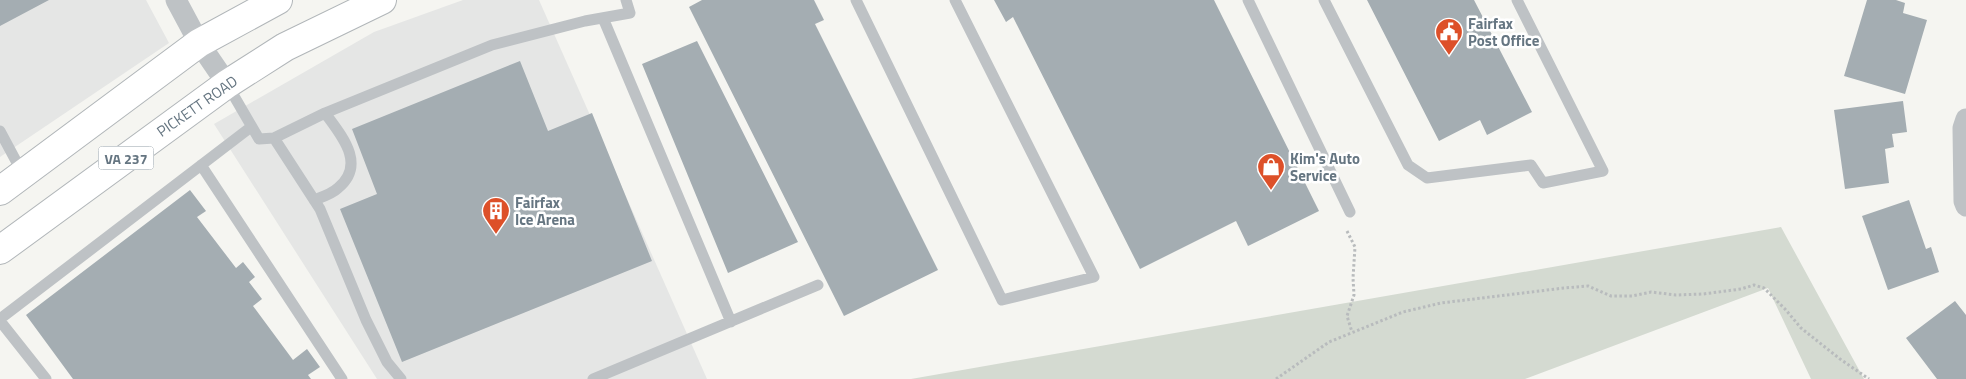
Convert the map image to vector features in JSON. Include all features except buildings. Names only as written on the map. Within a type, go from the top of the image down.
[{"type":"main road","points":[[0,191],[198,43],[278,0]]},
{"type":"main road","name":"PICKETT ROAD","points":[[0,250],[227,84],[285,47],[382,0]]},
{"type":"street","points":[[176,0],[198,43],[227,84]]},
{"type":"street","points":[[1966,119],[1963,128],[1964,202],[1966,206]]},
{"type":"lane","points":[[227,84],[259,139],[274,138],[326,113],[492,45],[630,13],[626,0]]},
{"type":"lane","points":[[856,0],[1002,300],[1094,277],[955,0]]},
{"type":"lane","points":[[1248,0],[1350,212]]},
{"type":"lane","points":[[1324,0],[1408,165],[1427,178],[1531,165],[1543,183],[1604,171],[1517,0]]},
{"type":"lane","points":[[603,18],[731,322]]},
{"type":"lane","points":[[314,200],[338,189],[347,178],[351,164],[350,150],[326,113]]},
{"type":"lane","points":[[46,379],[0,320],[251,127]]},
{"type":"lane","points":[[0,131],[23,174]]},
{"type":"lane","points":[[274,138],[320,209],[366,320],[387,362],[401,379]]},
{"type":"lane","points":[[201,165],[342,379]]},
{"type":"lane","points":[[593,379],[818,285]]},
{"type":"path","points":[[1350,212],[1344,224],[1355,247],[1352,278],[1354,295],[1346,316],[1352,332]]},
{"type":"path","points":[[1276,379],[1329,342],[1403,312],[1441,303],[1588,286],[1611,296],[1632,296],[1651,292],[1676,295],[1703,294],[1741,289],[1754,285],[1764,288],[1801,328],[1869,379]]},
{"type":"shaded area","points":[[0,0],[146,0],[169,43],[0,157]]},
{"type":"shaded area","points":[[463,0],[539,0],[707,379],[377,379],[214,124],[374,32]]},
{"type":"shaded area","points":[[1781,227],[1864,379],[1811,379],[1768,288],[1525,379],[911,379]]},
{"type":"place","name":"Fairfax Post Office","points":[[1449,56]]},
{"type":"place","name":"Kim's Auto Service","points":[[1271,191]]},
{"type":"place","name":"Fairfax Ice Arena","points":[[496,235]]}]
